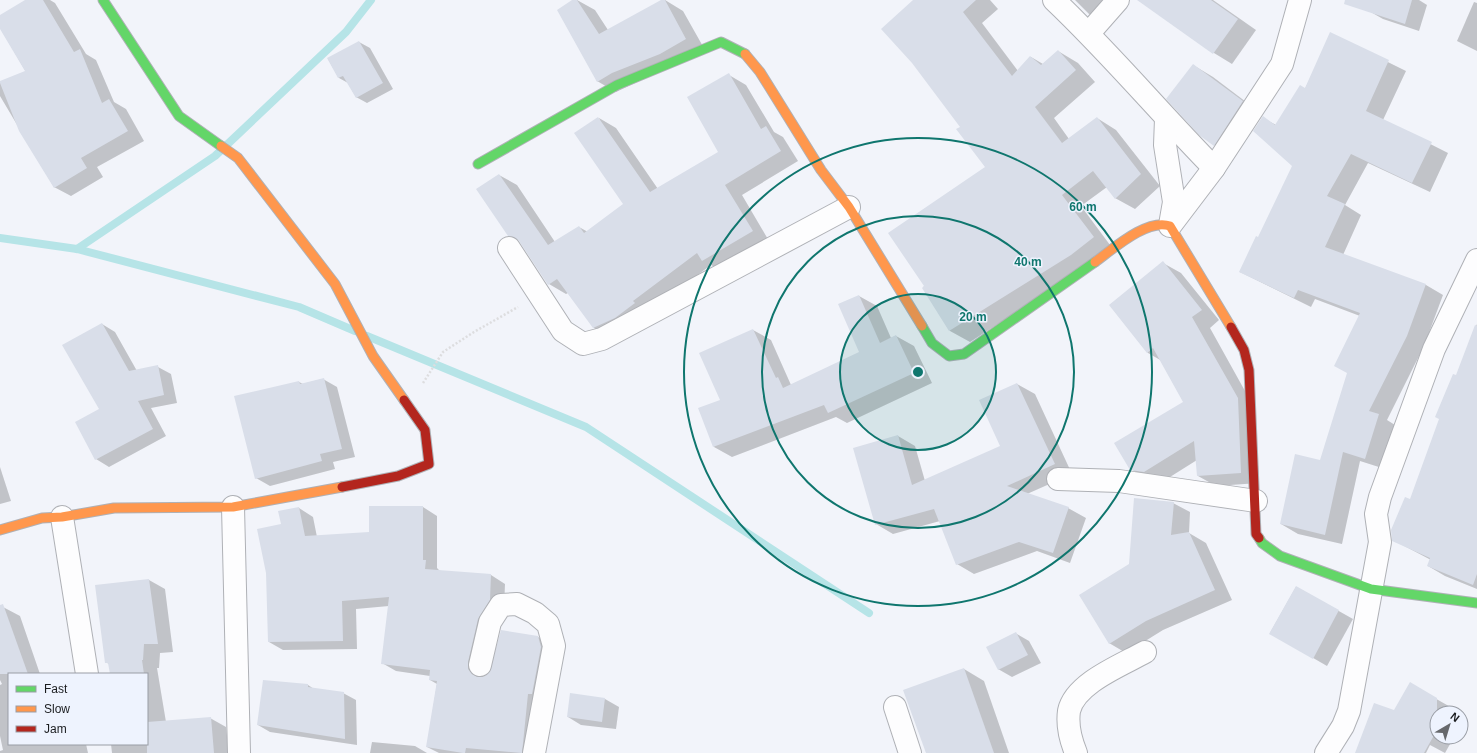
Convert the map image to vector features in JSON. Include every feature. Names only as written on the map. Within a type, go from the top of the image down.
[{"type":"street","points":[[0,530],[42,518],[62,517],[114,508],[233,507],[398,476],[429,464],[425,430],[373,356],[335,284],[238,158],[179,116],[103,0]]},
{"type":"street","points":[[1054,0],[1089,33],[1166,119],[1214,168]]},
{"type":"street","points":[[1089,33],[1118,0]]},
{"type":"street","points":[[1170,226],[1214,168],[1282,64],[1300,0]]},
{"type":"street","points":[[478,164],[617,85],[721,42],[744,52],[760,72],[821,170],[849,207],[932,343],[949,356],[964,354],[1138,232],[1156,224],[1170,226],[1235,332],[1244,350],[1249,370],[1256,501],[1256,534],[1262,543],[1280,556],[1371,589],[1477,603]]},
{"type":"street","points":[[1166,119],[1165,145],[1174,202],[1170,226]]},
{"type":"street","points":[[509,248],[563,331],[583,344],[602,339],[849,207]]},
{"type":"street","points":[[1326,753],[1343,726],[1349,711],[1380,542],[1376,514],[1380,497],[1434,349],[1477,260]]},
{"type":"street","points":[[1058,479],[1119,481],[1256,501]]},
{"type":"street","points":[[233,507],[239,753]]},
{"type":"street","points":[[62,517],[87,673]]},
{"type":"street","points":[[480,666],[490,622],[501,605],[517,604],[535,613],[548,624],[554,646],[534,753]]},
{"type":"street","points":[[1076,753],[1070,739],[1069,711],[1079,692],[1097,678],[1145,652]]},
{"type":"street","points":[[895,707],[910,753]]},
{"type":"path","points":[[408,406],[443,352],[474,332],[540,296]]},
{"type":"building","points":[[25,0],[43,0],[74,52],[80,49],[102,103],[109,99],[128,131],[81,158],[87,168],[54,188],[19,131],[0,83],[0,81],[25,71],[0,29],[0,15]]},
{"type":"building","points":[[572,0],[577,0],[599,34],[661,0],[665,0],[686,39],[660,54],[612,73],[597,82],[557,10]]},
{"type":"building","points":[[913,0],[976,0],[963,12],[1012,76],[1030,56],[1041,65],[1058,50],[1076,70],[1035,107],[1062,143],[1097,117],[1141,174],[1115,199],[1093,171],[1062,195],[1094,237],[1071,255],[949,331],[922,288],[924,286],[888,233],[985,167],[956,129],[960,127],[912,63],[881,29]]},
{"type":"building","points":[[1137,0],[1211,0],[1238,19],[1213,54]]},
{"type":"building","points":[[1345,0],[1412,0],[1405,24],[1344,4]]},
{"type":"building","points":[[1330,32],[1389,60],[1366,111],[1432,142],[1412,183],[1351,154],[1327,196],[1345,204],[1325,247],[1426,284],[1407,336],[1369,411],[1379,414],[1365,459],[1343,452],[1325,535],[1280,524],[1295,454],[1320,460],[1347,373],[1334,366],[1360,313],[1298,290],[1294,298],[1239,272],[1256,236],[1258,237],[1292,166],[1253,131],[1263,116],[1275,125],[1300,85],[1305,88]]},
{"type":"building","points":[[359,41],[383,83],[356,98],[343,76],[338,78],[327,58]]},
{"type":"building","points":[[1193,64],[1243,101],[1214,146],[1199,135],[1166,99]]},
{"type":"building","points":[[729,73],[761,129],[766,126],[781,151],[725,185],[753,231],[702,261],[697,253],[633,301],[635,303],[615,318],[593,328],[557,279],[548,285],[519,241],[514,237],[508,236],[476,189],[499,174],[548,245],[579,226],[584,233],[623,204],[574,133],[598,117],[650,192],[718,152],[687,97]]},
{"type":"building","points":[[1163,261],[1202,310],[1192,317],[1238,398],[1241,473],[1197,476],[1194,441],[1144,472],[1130,470],[1114,443],[1183,402],[1153,348],[1147,353],[1109,305]]},
{"type":"building","points":[[859,295],[880,343],[896,335],[914,373],[828,413],[824,405],[713,447],[698,408],[720,400],[699,353],[753,329],[776,378],[778,377],[783,388],[859,352],[838,304]]},
{"type":"building","points":[[102,323],[129,371],[158,365],[164,395],[138,401],[153,429],[95,460],[75,422],[99,409],[62,345]]},
{"type":"building","points":[[1475,325],[1477,326],[1477,574],[1473,585],[1427,566],[1430,558],[1392,541],[1391,530],[1405,497],[1410,499],[1439,419],[1435,417],[1453,374],[1456,375]]},
{"type":"building","points":[[324,378],[342,449],[320,454],[322,461],[255,479],[234,396],[299,381],[300,384]]},
{"type":"building","points":[[1017,383],[1055,464],[1007,486],[1069,507],[1053,553],[1019,542],[956,565],[934,509],[875,525],[853,448],[898,435],[912,485],[1000,446],[979,400]]},
{"type":"building","points":[[1134,498],[1174,502],[1171,535],[1189,532],[1215,590],[1146,621],[1109,644],[1079,595],[1129,564]]},
{"type":"building","points":[[369,506],[423,506],[423,560],[426,560],[425,569],[491,574],[490,600],[478,619],[468,662],[468,669],[472,674],[477,677],[483,677],[489,673],[501,630],[538,636],[541,647],[532,694],[528,694],[522,753],[466,748],[465,753],[463,753],[426,747],[437,681],[429,680],[430,670],[381,664],[389,597],[342,601],[343,641],[268,642],[266,573],[257,529],[281,524],[278,511],[299,507],[305,536],[369,532]]},
{"type":"building","points":[[149,579],[158,644],[144,644],[142,660],[144,673],[110,673],[108,663],[105,663],[95,585]]},
{"type":"building","points":[[1296,586],[1339,610],[1313,659],[1269,634]]},
{"type":"building","points":[[3,604],[28,673],[0,674],[0,605]]},
{"type":"building","points":[[1016,632],[1028,655],[998,670],[986,647]]},
{"type":"building","points":[[964,668],[994,753],[926,753],[903,690]]},
{"type":"building","points":[[263,680],[308,684],[308,687],[344,692],[345,739],[257,725]]},
{"type":"building","points":[[1410,682],[1437,698],[1437,705],[1429,705],[1429,744],[1424,753],[1355,753],[1374,703],[1394,710]]},
{"type":"building","points":[[570,693],[605,698],[602,722],[567,717]]},
{"type":"building","points":[[211,717],[214,753],[147,753],[148,722]]},
{"type":"waterway","points":[[77,249],[215,156],[346,32],[371,0]]},
{"type":"waterway","points":[[0,238],[77,249],[299,307],[355,331]]},
{"type":"waterway","points":[[367,336],[586,427],[869,613]]},
{"type":"traffic: fast","points":[[103,0],[179,116],[221,146]]},
{"type":"traffic: fast","points":[[478,164],[617,85],[721,42],[745,54]]},
{"type":"traffic: fast","points":[[922,326],[932,343],[949,356],[964,354],[1095,262]]},
{"type":"traffic: fast","points":[[1259,538],[1262,543],[1280,556],[1371,589],[1477,603]]},
{"type":"traffic: slow","points":[[745,54],[760,72],[821,170],[849,207],[922,326]]},
{"type":"traffic: slow","points":[[221,146],[238,158],[335,284],[373,356],[404,400]]},
{"type":"traffic: slow","points":[[1095,262],[1141,230],[1151,226],[1170,226],[1231,327]]},
{"type":"traffic: slow","points":[[0,530],[42,518],[62,517],[114,508],[233,507],[342,487]]},
{"type":"traffic: jam","points":[[1231,327],[1244,350],[1249,370],[1256,534],[1259,538]]},
{"type":"traffic: jam","points":[[342,487],[398,476],[429,464],[425,430],[404,400]]}]
